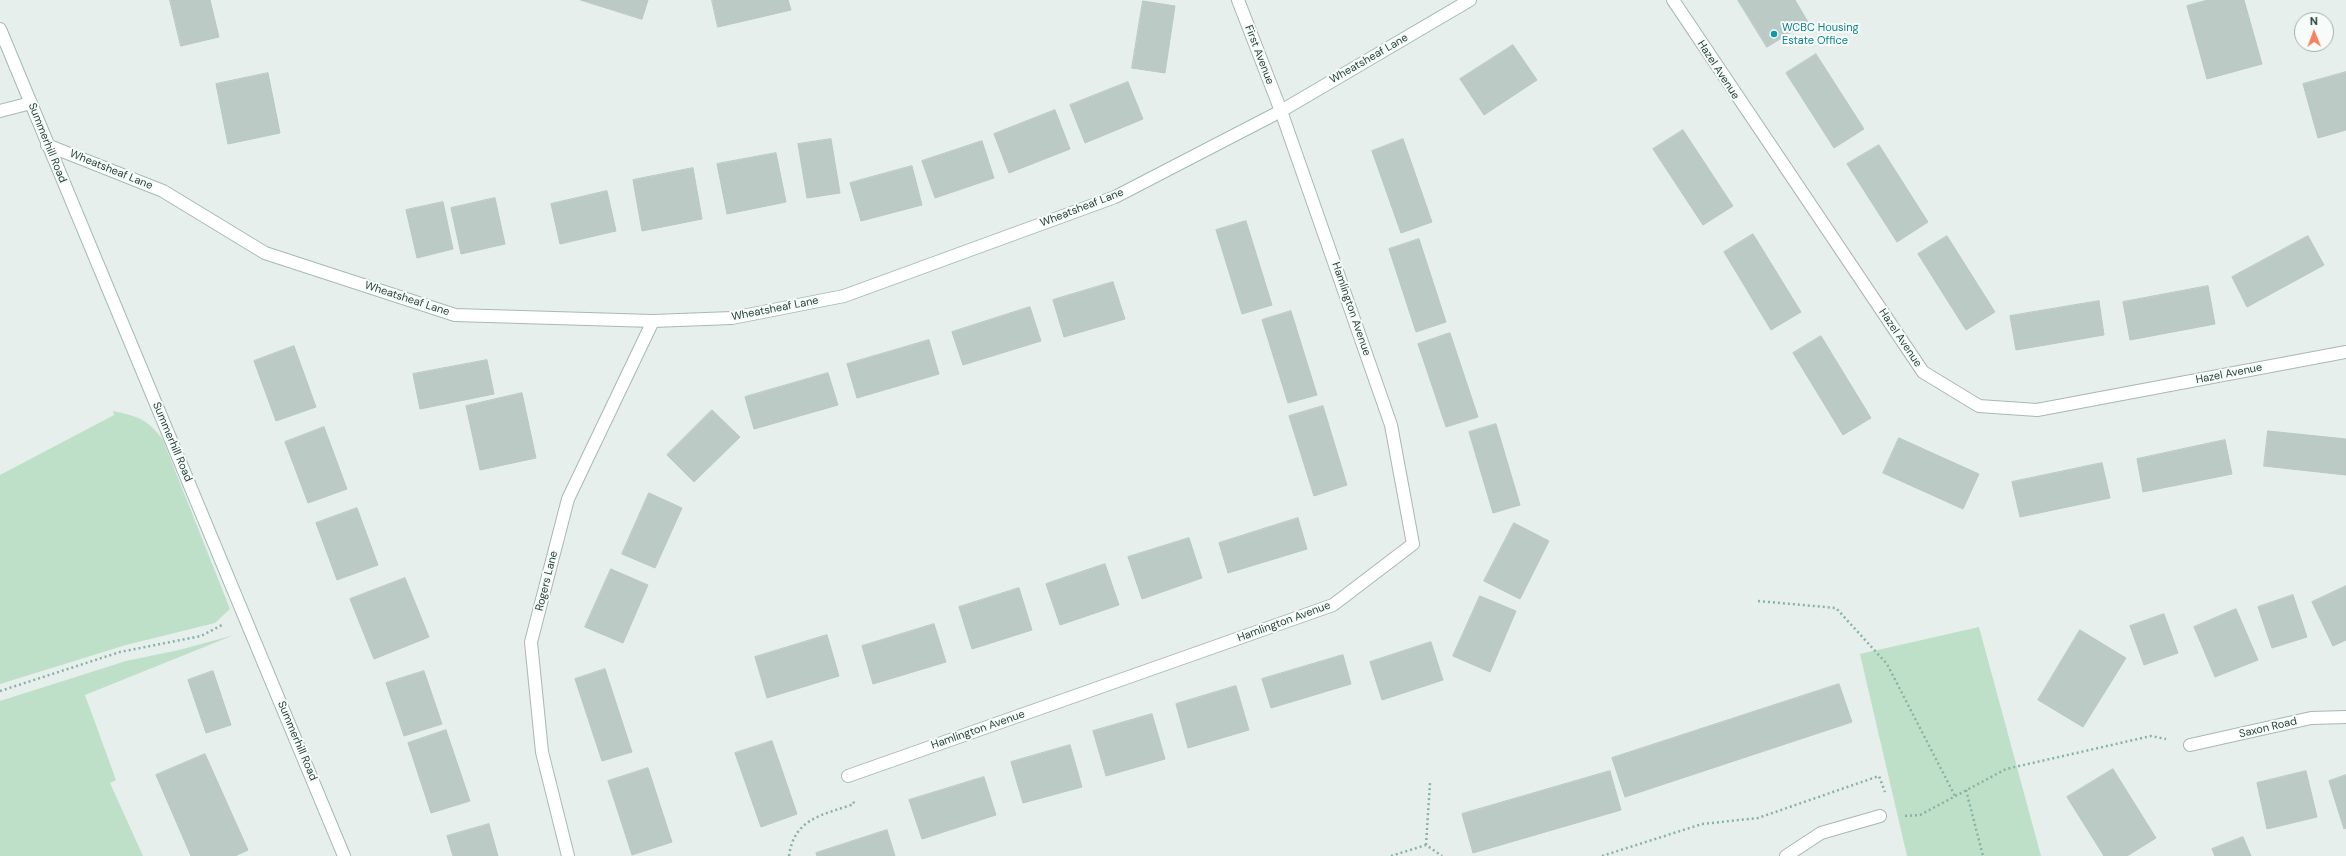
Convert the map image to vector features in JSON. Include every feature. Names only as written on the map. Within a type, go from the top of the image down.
[{"type":"street","name":"First Avenue","points":[[1238,0],[1280,110]]},
{"type":"street","name":"Wheatsheaf Lane","points":[[47,145],[163,191],[265,253],[455,315],[653,322],[732,318],[844,296],[1115,197],[1280,110],[1470,0]]},
{"type":"street","name":"Hazel Avenue","points":[[1673,0],[1923,372],[1979,406],[2037,410],[2346,352]]},
{"type":"street","name":"Summerhill Road","points":[[0,28],[47,145],[344,856]]},
{"type":"street","points":[[0,111],[31,103]]},
{"type":"street","name":"Hamlington Avenue","points":[[848,776],[1332,605],[1413,544],[1391,425],[1280,110]]},
{"type":"street","name":"Rogers Lane","points":[[568,856],[542,752],[531,642],[568,499],[653,322]]},
{"type":"street","name":"Saxon Road","points":[[2190,745],[2311,718],[2346,717]]},
{"type":"street","points":[[1786,856],[1821,832],[1880,816]]},
{"type":"path","points":[[1758,601],[1836,608],[1887,664],[1955,796]]},
{"type":"path","points":[[0,691],[120,652],[201,636],[244,614]]},
{"type":"path","points":[[1880,816],[1920,815],[2006,769],[2151,736],[2190,745]]},
{"type":"path","points":[[789,856],[791,842],[807,820],[854,804],[848,776]]},
{"type":"path","points":[[1602,856],[1702,824],[1758,818],[1879,776],[1895,816]]},
{"type":"path","points":[[1426,845],[1430,783]]},
{"type":"path","points":[[1966,790],[1983,856]]},
{"type":"path","points":[[1391,856],[1426,845]]},
{"type":"path","points":[[1426,845],[1442,856]]},
{"type":"green space","points":[[113,411],[135,417],[147,423],[163,440],[230,609],[215,623],[126,645],[0,684],[0,475],[114,415]]},
{"type":"green space","points":[[1979,627],[2041,856],[1907,856],[1860,654]]},
{"type":"green space","points":[[234,635],[85,695],[116,780],[110,783],[143,856],[0,856],[0,701],[126,661],[179,650]]},
{"type":"building","points":[[170,0],[210,0],[219,37],[181,46]]},
{"type":"building","points":[[581,0],[648,0],[642,19]]},
{"type":"building","points":[[712,0],[788,0],[791,10],[718,27]]},
{"type":"building","name":"WCBC Housing Estate Office","points":[[1738,0],[1795,0],[1808,22],[1767,47]]},
{"type":"building","points":[[2208,0],[2244,0],[2262,64],[2207,79],[2187,6]]},
{"type":"building","points":[[1143,1],[1175,6],[1165,73],[1132,68]]},
{"type":"building","points":[[1513,45],[1537,80],[1484,115],[1460,79]]},
{"type":"building","points":[[1816,54],[1864,129],[1834,148],[1786,73]]},
{"type":"building","points":[[2346,72],[2346,130],[2318,138],[2303,84]]},
{"type":"building","points":[[268,73],[280,133],[228,144],[216,84]]},
{"type":"building","points":[[1128,82],[1143,119],[1085,143],[1070,105]]},
{"type":"building","points":[[1055,110],[1070,149],[1009,173],[994,134]]},
{"type":"building","points":[[1683,130],[1733,206],[1703,225],[1653,149]]},
{"type":"building","points":[[831,139],[840,193],[807,198],[798,144]]},
{"type":"building","points":[[1403,139],[1432,222],[1401,233],[1372,151]]},
{"type":"building","points":[[982,141],[994,178],[935,198],[922,161]]},
{"type":"building","points":[[1879,145],[1928,222],[1897,242],[1847,164]]},
{"type":"building","points":[[776,153],[786,202],[727,214],[717,164]]},
{"type":"building","points":[[912,166],[922,205],[861,221],[850,183]]},
{"type":"building","points":[[693,168],[702,219],[642,231],[633,180]]},
{"type":"building","points":[[607,191],[616,231],[560,244],[551,204]]},
{"type":"building","points":[[495,198],[505,244],[461,254],[451,208]]},
{"type":"building","points":[[443,202],[453,249],[417,258],[406,210]]},
{"type":"building","points":[[1246,221],[1272,305],[1242,314],[1216,230]]},
{"type":"building","points":[[1753,234],[1801,312],[1771,330],[1724,252]]},
{"type":"building","points":[[1947,236],[1995,312],[1966,330],[1918,254]]},
{"type":"building","points":[[2308,236],[2324,265],[2247,307],[2232,277]]},
{"type":"building","points":[[1419,239],[1446,322],[1416,332],[1389,249]]},
{"type":"building","points":[[1113,282],[1125,319],[1064,337],[1053,300]]},
{"type":"building","points":[[2208,286],[2215,324],[2130,340],[2123,302]]},
{"type":"building","points":[[2099,301],[2104,335],[2016,350],[2010,316]]},
{"type":"building","points":[[1030,307],[1041,341],[963,365],[952,332]]},
{"type":"building","points":[[1291,311],[1317,395],[1288,403],[1262,320]]},
{"type":"building","points":[[1450,333],[1478,417],[1446,427],[1418,344]]},
{"type":"building","points":[[1821,336],[1871,418],[1843,435],[1793,353]]},
{"type":"building","points":[[929,340],[939,374],[857,398],[847,364]]},
{"type":"building","points":[[294,346],[316,407],[276,421],[254,361]]},
{"type":"building","points":[[487,360],[494,394],[420,409],[413,374]]},
{"type":"building","points":[[828,373],[838,405],[754,429],[745,397]]},
{"type":"building","points":[[522,393],[536,458],[480,470],[466,406]]},
{"type":"building","points":[[1323,406],[1347,485],[1314,496],[1289,416]]},
{"type":"building","points":[[712,410],[740,437],[694,482],[667,455]]},
{"type":"building","points":[[1496,424],[1520,505],[1493,513],[1469,432]]},
{"type":"building","points":[[324,427],[347,489],[308,503],[285,442]]},
{"type":"building","points":[[2268,431],[2346,439],[2346,475],[2264,466]]},
{"type":"building","points":[[1899,438],[1979,474],[1963,509],[1883,473]]},
{"type":"building","points":[[2225,440],[2232,474],[2143,492],[2137,459]]},
{"type":"building","points":[[2102,463],[2110,498],[2020,517],[2012,482]]},
{"type":"building","points":[[649,493],[682,508],[655,568],[622,554]]},
{"type":"building","points":[[357,508],[378,565],[337,580],[316,523]]},
{"type":"building","points":[[1298,518],[1307,549],[1228,573],[1219,543]]},
{"type":"building","points":[[1514,523],[1549,541],[1520,599],[1484,581]]},
{"type":"building","points":[[1189,538],[1202,578],[1142,599],[1128,557]]},
{"type":"building","points":[[1105,564],[1119,605],[1060,625],[1046,584]]},
{"type":"building","points":[[611,569],[648,585],[623,643],[585,627]]},
{"type":"building","points":[[405,578],[429,637],[374,659],[350,599]]},
{"type":"building","points":[[2346,586],[2346,640],[2333,646],[2312,602]]},
{"type":"building","points":[[1019,588],[1032,630],[972,649],[959,607]]},
{"type":"building","points":[[2293,595],[2307,637],[2272,648],[2258,607]]},
{"type":"building","points":[[1480,596],[1516,611],[1490,672],[1453,656]]},
{"type":"building","points":[[2236,609],[2258,660],[2215,677],[2194,627]]},
{"type":"building","points":[[2164,614],[2178,653],[2144,665],[2130,626]]},
{"type":"building","points":[[934,624],[946,662],[873,684],[862,646]]},
{"type":"building","points":[[2080,630],[2126,658],[2083,727],[2038,700]]},
{"type":"building","points":[[827,635],[839,676],[767,698],[755,657]]},
{"type":"building","points":[[1431,642],[1443,680],[1382,700],[1370,662]]},
{"type":"building","points":[[1343,655],[1351,684],[1271,708],[1262,679]]},
{"type":"building","points":[[605,669],[632,752],[602,761],[575,679]]},
{"type":"building","points":[[213,671],[231,725],[206,733],[188,680]]},
{"type":"building","points":[[424,671],[442,724],[404,736],[386,683]]},
{"type":"building","points":[[1839,684],[1852,722],[1625,797],[1612,758]]},
{"type":"building","points":[[1236,686],[1249,730],[1188,748],[1176,704]]},
{"type":"building","points":[[1152,714],[1165,759],[1106,776],[1093,731]]},
{"type":"building","points":[[446,730],[470,801],[431,813],[408,743]]},
{"type":"building","points":[[772,741],[797,814],[761,827],[735,753]]},
{"type":"building","points":[[1070,745],[1082,787],[1023,803],[1011,762]]},
{"type":"building","points":[[205,754],[248,850],[235,856],[191,856],[156,775]]},
{"type":"building","points":[[648,768],[672,842],[632,855],[608,781]]},
{"type":"building","points":[[2113,769],[2156,838],[2127,856],[2104,856],[2067,797]]},
{"type":"building","points":[[1610,771],[1621,810],[1473,853],[1462,814]]},
{"type":"building","points":[[2306,771],[2317,817],[2267,829],[2257,783]]},
{"type":"building","points":[[2346,775],[2346,828],[2344,829],[2329,781]]},
{"type":"building","points":[[984,777],[996,815],[922,839],[909,800]]},
{"type":"building","points":[[489,824],[498,856],[453,856],[447,836]]},
{"type":"building","points":[[887,830],[895,856],[817,856],[816,853]]},
{"type":"building","points":[[2243,837],[2251,856],[2215,856],[2212,849]]},
{"type":"place","name":"WCBC Housing Estate Office","points":[[1774,34]]}]
